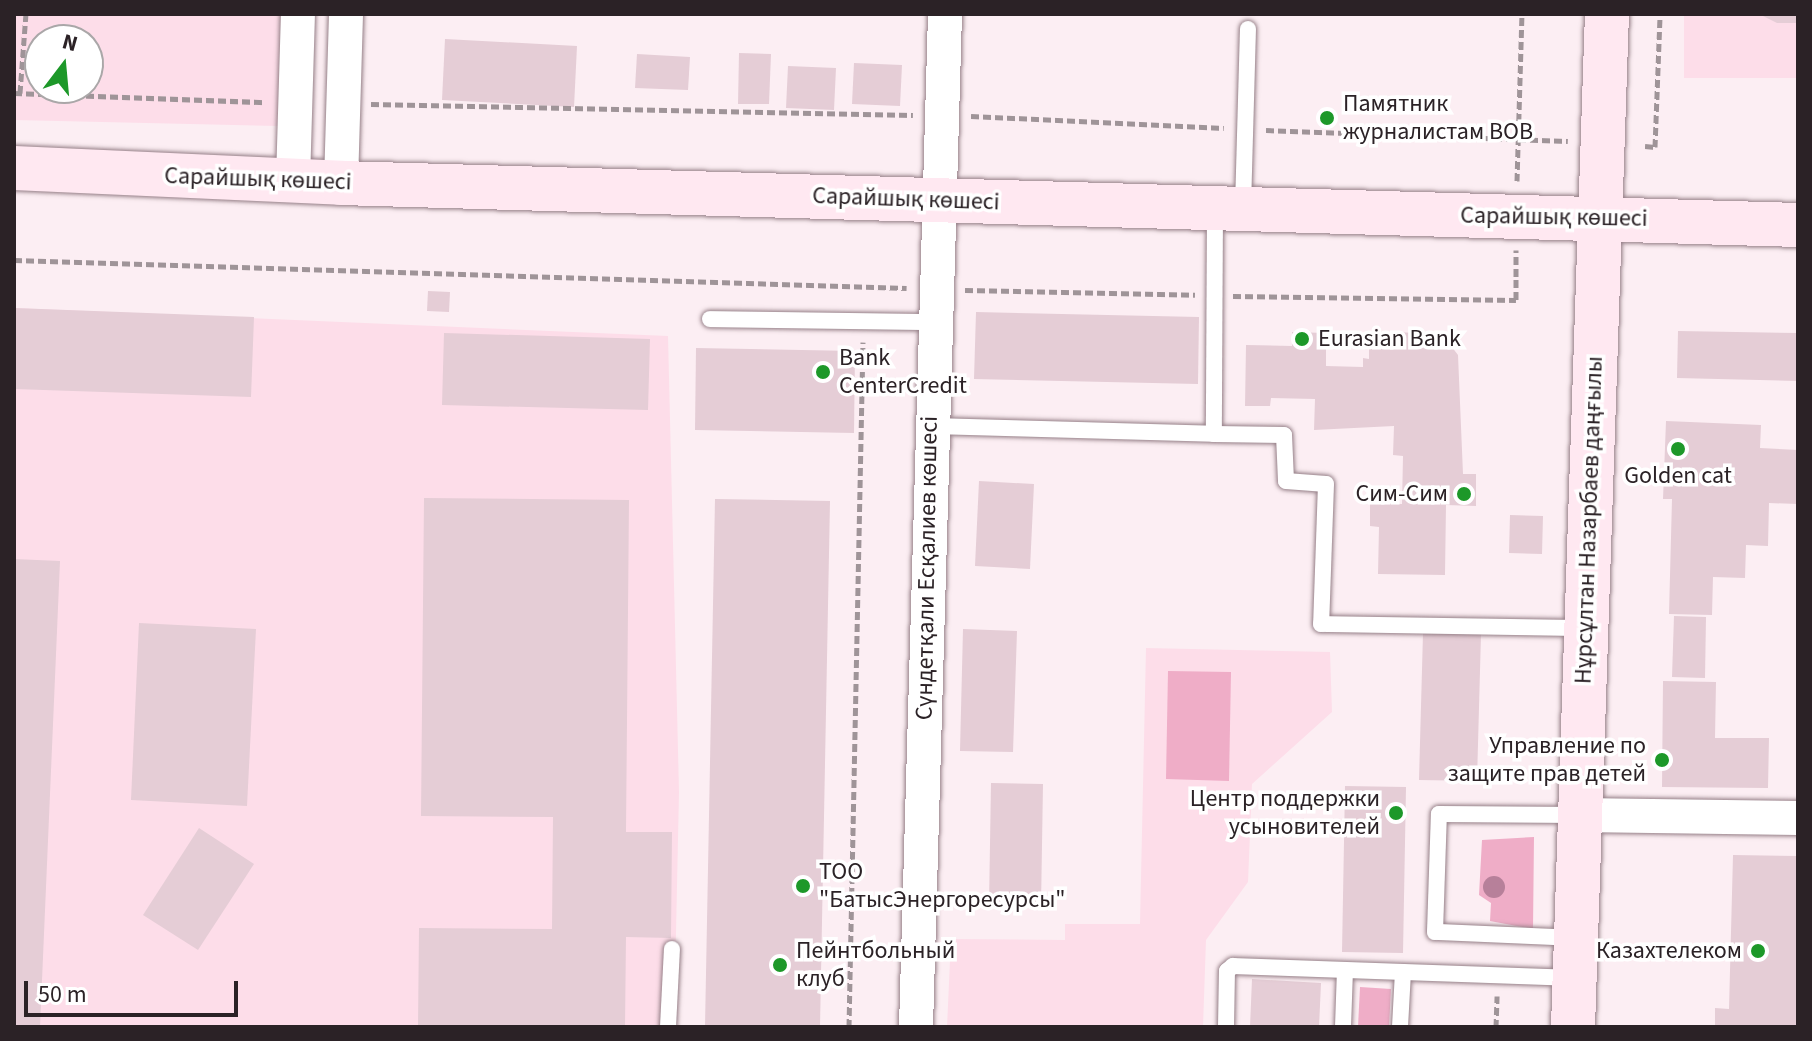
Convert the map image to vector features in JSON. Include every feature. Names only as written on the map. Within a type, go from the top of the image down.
[{"type":"street","points":[[293,181],[298,14]]},
{"type":"street","points":[[341,183],[346,14]]},
{"type":"street","name":"Сүндетқали Есқалиев көшесі","points":[[916,1027],[936,200],[945,14]]},
{"type":"street","name":"Нұрсұлтан Назарбаев даңғылы","points":[[1573,1027],[1607,14]]},
{"type":"street","name":"Сарайшық көшесі","points":[[14,168],[341,183],[1798,225]]},
{"type":"street","points":[[1579,815],[1798,818]]},
{"type":"lane","points":[[1214,434],[1214,295],[1245,129],[1248,29]]},
{"type":"lane","points":[[710,319],[864,321],[933,305]]},
{"type":"lane","points":[[930,426],[1284,435],[1286,481],[1326,484],[1321,624],[1586,628]]},
{"type":"lane","points":[[1575,958],[1435,932],[1439,814],[1579,815]]},
{"type":"lane","points":[[668,1027],[672,949]]},
{"type":"lane","points":[[1226,1027],[1229,967],[1497,976],[1575,958]]},
{"type":"lane","points":[[1343,1027],[1345,970]]},
{"type":"lane","points":[[1400,1027],[1403,972]]},
{"type":"path","points":[[26,14],[17,93],[294,103]]},
{"type":"path","points":[[1517,184],[1522,14]]},
{"type":"path","points":[[1645,146],[1655,147],[1660,14]]},
{"type":"path","points":[[343,103],[940,115],[1570,141]]},
{"type":"path","points":[[14,260],[933,305],[1214,295],[1516,300],[1516,245]]},
{"type":"path","points":[[849,1027],[864,321]]},
{"type":"path","points":[[1496,1027],[1497,976]]},
{"type":"shaded area","points":[[14,14],[281,14],[279,126],[14,120]]},
{"type":"shaded area","points":[[1684,14],[1798,14],[1798,78],[1684,78]]},
{"type":"shaded area","points":[[14,308],[668,336],[679,792],[674,1027],[14,1027]]},
{"type":"shaded area","points":[[1146,648],[1330,652],[1332,712],[1252,784],[1248,882],[1206,940],[1203,1027],[947,1027],[951,939],[1065,940],[1065,924],[1140,924]]},
{"type":"shaded area","points":[[1168,671],[1231,672],[1229,781],[1166,779]]},
{"type":"shaded area","points":[[1534,837],[1533,929],[1490,921],[1491,903],[1479,895],[1482,840]]},
{"type":"shaded area","points":[[1360,987],[1391,989],[1389,1027],[1358,1027]]},
{"type":"building","points":[[1759,14],[1798,14],[1798,23],[1777,23]]},
{"type":"building","points":[[445,39],[577,46],[574,107],[442,100]]},
{"type":"building","points":[[739,53],[771,54],[769,104],[738,104]]},
{"type":"building","points":[[637,54],[690,57],[688,90],[635,88]]},
{"type":"building","points":[[854,63],[902,65],[900,106],[852,104]]},
{"type":"building","points":[[788,66],[836,68],[834,110],[786,108]]},
{"type":"building","points":[[428,291],[450,292],[449,312],[427,311]]},
{"type":"building","points":[[14,308],[254,317],[251,397],[14,389]]},
{"type":"building","points":[[976,312],[1199,317],[1198,384],[974,379]]},
{"type":"building","points":[[1369,331],[1442,334],[1458,355],[1463,474],[1476,474],[1476,506],[1446,505],[1445,575],[1378,574],[1379,527],[1370,526],[1370,503],[1402,504],[1403,456],[1393,455],[1394,426],[1314,430],[1315,399],[1271,398],[1270,406],[1245,406],[1246,345],[1292,346],[1292,332],[1326,333],[1326,366],[1363,367],[1363,358],[1369,359]]},
{"type":"building","points":[[1678,331],[1798,333],[1798,381],[1677,378]]},
{"type":"building","points":[[444,333],[650,339],[648,410],[442,405]]},
{"type":"building","points":[[696,348],[855,351],[854,433],[695,430]]},
{"type":"building","points":[[1666,421],[1761,425],[1760,448],[1798,450],[1798,504],[1769,503],[1768,546],[1746,545],[1745,578],[1713,577],[1712,615],[1669,614],[1672,499],[1663,499]]},
{"type":"building","points":[[979,481],[1034,484],[1030,569],[975,566]]},
{"type":"building","points":[[424,498],[629,500],[626,832],[672,832],[671,938],[626,937],[625,1027],[418,1027],[419,928],[552,929],[553,817],[421,816]]},
{"type":"building","points":[[715,499],[830,501],[820,1027],[705,1027]]},
{"type":"building","points":[[1510,515],[1543,516],[1542,554],[1509,553]]},
{"type":"building","points":[[14,559],[60,561],[40,1027],[14,1027]]},
{"type":"building","points":[[1674,616],[1706,617],[1705,678],[1672,677]]},
{"type":"building","points":[[139,623],[256,629],[247,806],[131,800]]},
{"type":"building","points":[[963,629],[1017,631],[1013,752],[960,751]]},
{"type":"building","points":[[1423,633],[1481,634],[1477,781],[1419,780]]},
{"type":"building","points":[[1663,681],[1716,682],[1715,738],[1769,738],[1768,788],[1662,787]]},
{"type":"building","points":[[991,783],[1043,784],[1041,906],[989,905]]},
{"type":"building","points":[[1345,786],[1406,787],[1403,953],[1342,952]]},
{"type":"building","points":[[199,828],[254,864],[198,950],[143,915]]},
{"type":"building","points":[[1733,855],[1798,856],[1798,1027],[1715,1027],[1715,1008],[1729,1009]]},
{"type":"building","points":[[1252,979],[1321,983],[1319,1027],[1250,1027]]},
{"type":"place","name":"Памятник журналистам ВОВ","points":[[1327,118]]},
{"type":"place","name":"Eurasian Bank","points":[[1302,339]]},
{"type":"place","name":"Bank CenterCredit","points":[[823,372]]},
{"type":"place","name":"Golden cat","points":[[1678,449]]},
{"type":"place","name":"Сим-Сим","points":[[1464,494]]},
{"type":"place","name":"Управление по защите прав детей","points":[[1662,760]]},
{"type":"place","name":"Центр поддержки усыновителей","points":[[1396,813]]},
{"type":"place","name":"ТОО \"БатысЭнергоресурсы\"","points":[[803,886]]},
{"type":"place","name":"Казахтелеком","points":[[1758,951]]},
{"type":"place","name":"Пейнтбольный клуб","points":[[780,965]]}]
